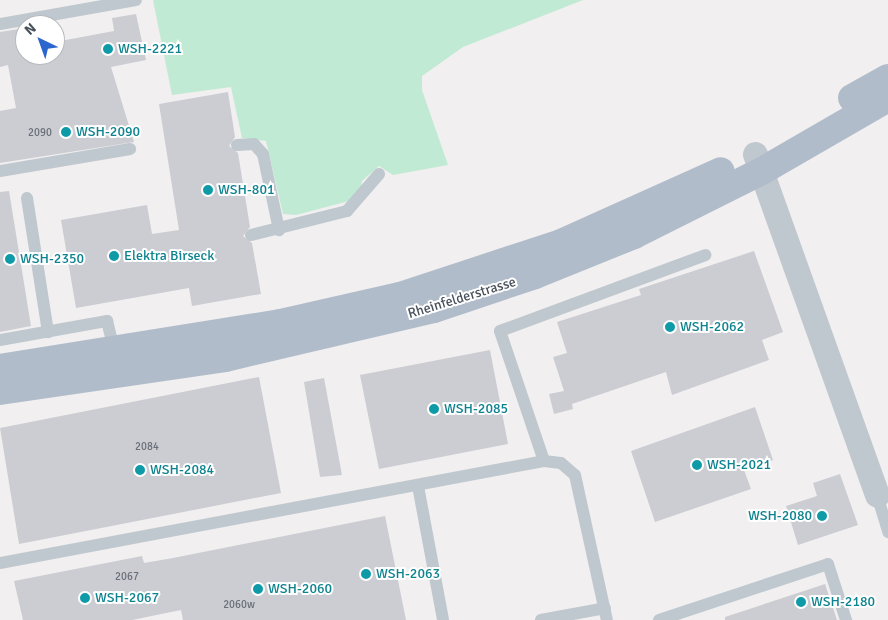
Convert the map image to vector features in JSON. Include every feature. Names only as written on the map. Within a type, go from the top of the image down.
[{"type":"main road","name":"Rheinfelderstrasse","points":[[759,163],[888,78]]},
{"type":"main road","name":"Rheinfelderstrasse","points":[[0,391],[400,296],[562,242],[759,163],[888,98]]},
{"type":"main road","name":"Rheinfelderstrasse","points":[[0,368],[117,362]]},
{"type":"street","points":[[759,163],[883,497]]},
{"type":"lane","points":[[0,24],[136,0]]},
{"type":"lane","points":[[237,145],[254,144],[263,154],[279,230]]},
{"type":"lane","points":[[0,171],[130,149]]},
{"type":"lane","points":[[251,235],[279,230],[347,211],[379,174]]},
{"type":"lane","points":[[27,198],[48,332]]},
{"type":"lane","points":[[544,462],[500,331],[705,255]]},
{"type":"lane","points":[[0,340],[107,321],[117,362]]},
{"type":"lane","points":[[0,562],[544,462],[561,464],[575,476],[606,614],[541,620]]},
{"type":"lane","points":[[418,486],[443,620]]},
{"type":"lane","points":[[883,497],[888,532]]},
{"type":"lane","points":[[659,620],[828,564],[846,620]]},
{"type":"green space","points":[[153,0],[583,0],[463,47],[422,76],[422,90],[448,165],[393,175],[379,166],[362,181],[360,193],[349,201],[296,215],[283,214],[266,141],[242,138],[231,87],[172,95]]},
{"type":"building","points":[[136,14],[146,60],[111,67],[134,142],[0,163],[0,111],[16,108],[8,65],[0,67],[0,32],[15,30],[15,65],[65,65],[65,40],[114,31],[112,18]]},
{"type":"building","points":[[228,92],[235,137],[229,146],[238,153],[250,227],[243,236],[252,243],[261,294],[192,306],[189,288],[76,308],[61,220],[147,205],[152,234],[179,230],[159,104]]},
{"type":"building","name":"WSH-2350","points":[[9,191],[31,326],[0,332],[0,192]]},
{"type":"building","name":"WSH-2062","points":[[754,251],[783,332],[762,340],[769,360],[672,395],[666,372],[572,404],[573,409],[554,414],[549,394],[564,391],[553,357],[567,353],[557,322],[641,295],[639,289]]},
{"type":"building","name":"WSH-2085","points":[[490,350],[508,444],[379,469],[360,375]]},
{"type":"building","name":"WSH-2084","points":[[259,377],[281,493],[19,544],[0,428]]},
{"type":"building","points":[[324,378],[342,475],[320,477],[304,382]]},
{"type":"building","name":"WSH-2021","points":[[755,407],[773,460],[744,470],[751,489],[655,522],[631,451]]},
{"type":"building","name":"WSH-2080","points":[[840,474],[858,525],[798,545],[786,506],[817,496],[813,483]]},
{"type":"building","points":[[385,516],[406,620],[183,620],[181,610],[132,620],[23,620],[14,581],[142,556],[144,563],[173,558]]},
{"type":"building","name":"WSH-2180","points":[[825,584],[837,620],[725,620],[725,617]]},
{"type":"place","name":"WSH-2221","points":[[108,49]]},
{"type":"place","name":"WSH-2090","points":[[66,132]]},
{"type":"place","name":"WSH-801","points":[[208,190]]},
{"type":"place","name":"Elektra Birseck","points":[[114,256]]},
{"type":"place","name":"WSH-2350","points":[[10,259]]},
{"type":"place","name":"WSH-2062","points":[[670,327]]},
{"type":"place","name":"WSH-2085","points":[[434,409]]},
{"type":"place","name":"WSH-2021","points":[[697,465]]},
{"type":"place","name":"WSH-2084","points":[[140,470]]},
{"type":"place","name":"WSH-2080","points":[[822,516]]},
{"type":"place","name":"WSH-2063","points":[[366,574]]},
{"type":"place","name":"WSH-2060","points":[[258,589]]},
{"type":"place","name":"WSH-2067","points":[[85,598]]},
{"type":"place","name":"WSH-2180","points":[[801,602]]}]
